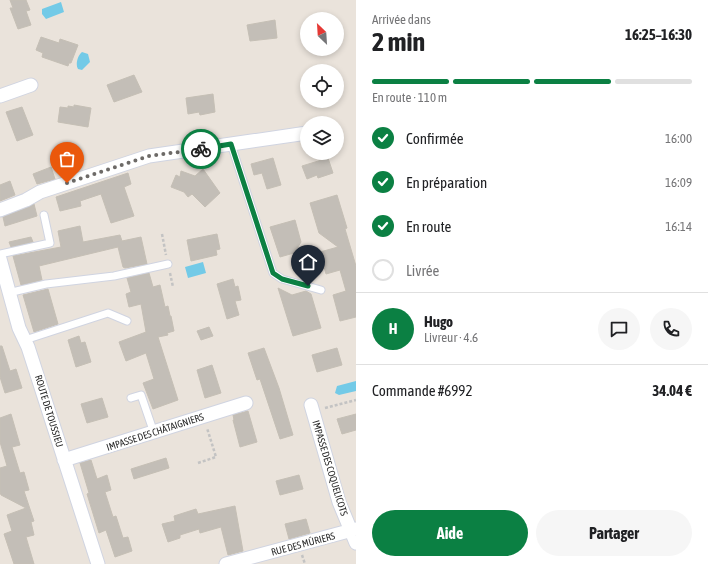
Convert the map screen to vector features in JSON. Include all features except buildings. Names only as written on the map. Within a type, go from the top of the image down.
[{"type":"street","points":[[0,96],[31,85]]},
{"type":"street","points":[[0,210],[26,200],[40,192],[149,156],[300,134]]},
{"type":"street","name":"ROUTE DE TOUSSIEU","points":[[0,259],[5,287],[19,328],[28,347],[98,564]]},
{"type":"street","name":"IMPASSE DES CHÂTAIGNIERS","points":[[64,460],[246,403]]},
{"type":"street","name":"IMPASSE DES COQUELICOTS","points":[[312,409],[338,502],[353,530],[356,543]]},
{"type":"street","name":"RUE DES MÛRIERS","points":[[226,564],[353,530]]},
{"type":"lane","points":[[231,144],[273,273],[282,279],[321,290]]},
{"type":"lane","points":[[0,254],[50,243],[44,215]]},
{"type":"lane","points":[[5,287],[114,276],[168,264]]},
{"type":"lane","points":[[25,340],[108,313],[127,321]]},
{"type":"lane","points":[[131,398],[141,395],[154,433]]},
{"type":"path","points":[[312,409],[356,400]]},
{"type":"path","points":[[198,463],[216,457],[208,429],[200,418]]},
{"type":"water","points":[[61,2],[64,12],[46,19],[42,14],[42,9]]},
{"type":"water","points":[[82,52],[88,54],[90,62],[82,70],[78,69],[77,62],[78,57]]},
{"type":"water","points":[[59,145],[68,145],[76,148],[75,154],[59,151]]},
{"type":"water","points":[[203,262],[206,273],[188,278],[185,267]]},
{"type":"water","points":[[356,381],[356,391],[339,395],[335,393],[337,386]]},
{"type":"way so far","points":[[67,183],[149,156],[201,149]]},
{"type":"route","points":[[201,149],[231,144],[273,273],[282,279],[308,286]]}]
